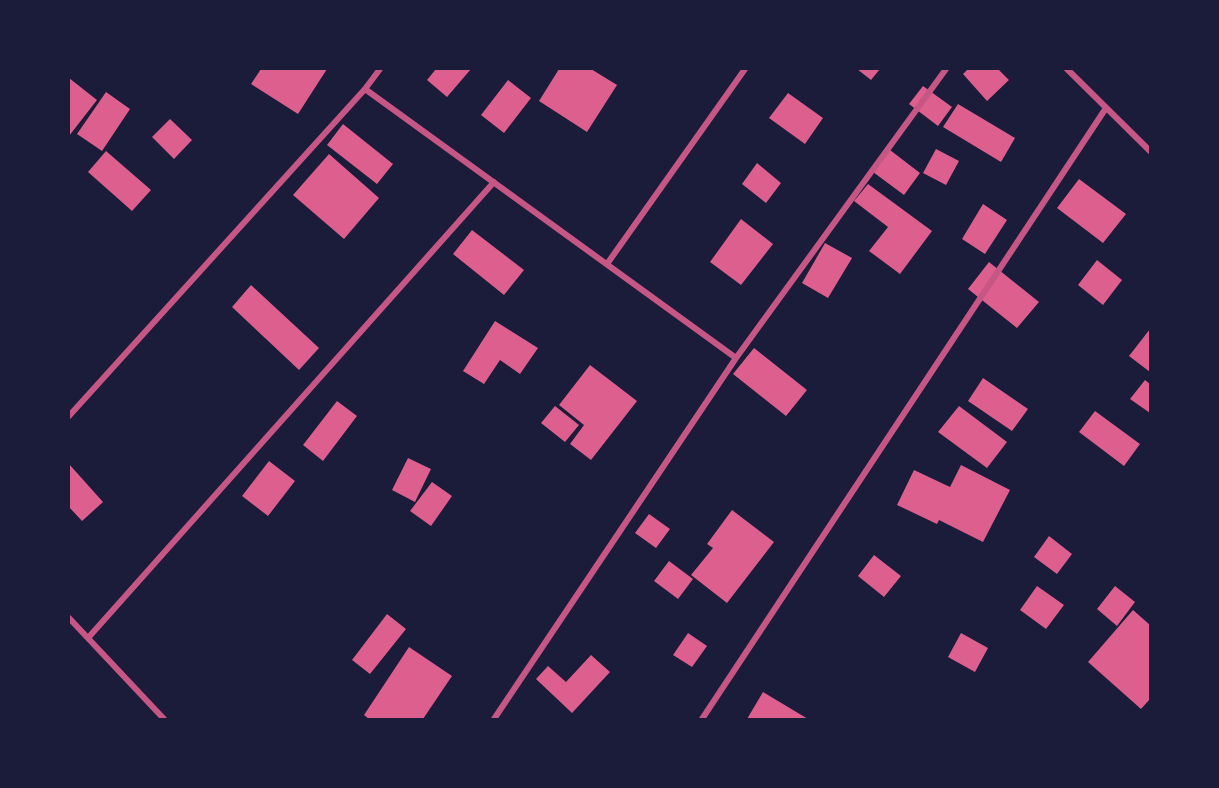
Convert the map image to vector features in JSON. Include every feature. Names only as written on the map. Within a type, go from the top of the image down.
[{"type":"street","points":[[69,416],[365,89],[380,69]]},
{"type":"street","points":[[607,264],[744,69]]},
{"type":"street","points":[[494,719],[736,358],[946,69]]},
{"type":"street","points":[[1066,69],[1150,151]]},
{"type":"street","points":[[365,89],[736,358]]},
{"type":"street","points":[[702,719],[1106,108]]},
{"type":"street","points":[[88,638],[494,183]]},
{"type":"street","points":[[69,618],[164,719]]},
{"type":"building","points":[[261,69],[327,69],[298,114],[251,84]]},
{"type":"building","points":[[436,69],[471,69],[447,97],[427,80]]},
{"type":"building","points":[[559,69],[591,69],[617,85],[587,132],[539,101]]},
{"type":"building","points":[[857,69],[880,69],[871,80]]},
{"type":"building","points":[[968,69],[998,69],[1009,80],[987,101],[963,74]]},
{"type":"building","points":[[69,78],[97,100],[69,136]]},
{"type":"building","points":[[508,80],[531,98],[504,133],[481,115]]},
{"type":"building","points":[[923,86],[952,107],[938,126],[909,104]]},
{"type":"building","points":[[106,92],[130,109],[102,151],[77,134]]},
{"type":"building","points":[[788,93],[823,118],[805,144],[769,118]]},
{"type":"building","points":[[958,104],[1015,138],[1001,162],[943,127]]},
{"type":"building","points":[[170,119],[192,140],[174,159],[152,137]]},
{"type":"building","points":[[343,124],[393,164],[377,184],[327,145]]},
{"type":"building","points":[[936,149],[959,161],[946,185],[923,173]]},
{"type":"building","points":[[890,150],[920,173],[904,195],[873,172]]},
{"type":"building","points":[[106,151],[151,190],[132,211],[88,172]]},
{"type":"building","points":[[329,154],[379,198],[344,239],[293,195]]},
{"type":"building","points":[[757,163],[781,183],[766,203],[742,184]]},
{"type":"building","points":[[1079,179],[1126,214],[1103,243],[1057,208]]},
{"type":"building","points":[[868,184],[932,231],[900,274],[869,251],[888,227],[854,201]]},
{"type":"building","points":[[983,204],[1007,220],[985,254],[962,239]]},
{"type":"building","points":[[741,219],[773,244],[741,285],[710,262]]},
{"type":"building","points":[[472,230],[524,270],[504,295],[453,254]]},
{"type":"building","points":[[825,243],[852,258],[828,298],[802,283]]},
{"type":"building","points":[[1097,260],[1122,280],[1103,305],[1078,285]]},
{"type":"building","points":[[989,262],[1039,302],[1017,328],[968,289]]},
{"type":"building","points":[[251,285],[319,348],[299,370],[232,307]]},
{"type":"building","points":[[495,321],[538,348],[520,374],[500,360],[484,384],[463,371]]},
{"type":"building","points":[[1150,329],[1150,372],[1129,356]]},
{"type":"building","points":[[754,348],[807,390],[786,416],[733,374]]},
{"type":"building","points":[[590,365],[637,401],[591,460],[570,444],[584,425],[559,405]]},
{"type":"building","points":[[983,378],[1028,409],[1012,431],[968,401]]},
{"type":"building","points":[[1145,380],[1150,384],[1150,413],[1130,399]]},
{"type":"building","points":[[337,401],[357,416],[323,461],[303,445]]},
{"type":"building","points":[[555,406],[579,425],[565,442],[541,423]]},
{"type":"building","points":[[959,406],[1007,442],[987,468],[938,432]]},
{"type":"building","points":[[1095,411],[1140,444],[1124,466],[1079,432]]},
{"type":"building","points":[[408,458],[431,469],[415,502],[392,490]]},
{"type":"building","points":[[269,461],[295,481],[268,516],[242,496]]},
{"type":"building","points":[[69,464],[103,502],[82,521],[69,507]]},
{"type":"building","points":[[961,465],[1010,490],[983,542],[939,520],[937,524],[897,505],[914,470],[950,487]]},
{"type":"building","points":[[432,482],[452,496],[431,526],[410,511]]},
{"type":"building","points":[[732,510],[774,542],[727,603],[691,575],[713,548],[707,544]]},
{"type":"building","points":[[649,514],[670,529],[656,548],[635,533]]},
{"type":"building","points":[[1049,536],[1072,554],[1057,574],[1034,557]]},
{"type":"building","points":[[874,555],[901,576],[884,597],[858,576]]},
{"type":"building","points":[[669,561],[693,579],[678,599],[654,581]]},
{"type":"building","points":[[1037,586],[1064,605],[1046,629],[1020,610]]},
{"type":"building","points":[[1115,586],[1135,602],[1117,626],[1097,609]]},
{"type":"building","points":[[1133,610],[1150,625],[1150,699],[1141,709],[1088,662]]},
{"type":"building","points":[[387,614],[406,629],[370,674],[352,660]]},
{"type":"building","points":[[688,633],[707,646],[692,667],[673,655]]},
{"type":"building","points":[[961,633],[988,648],[975,672],[948,657]]},
{"type":"building","points":[[409,647],[452,676],[423,719],[369,719],[364,715]]},
{"type":"building","points":[[591,655],[610,672],[572,713],[536,679],[548,666],[566,682]]},
{"type":"building","points":[[763,692],[808,719],[747,719]]}]
